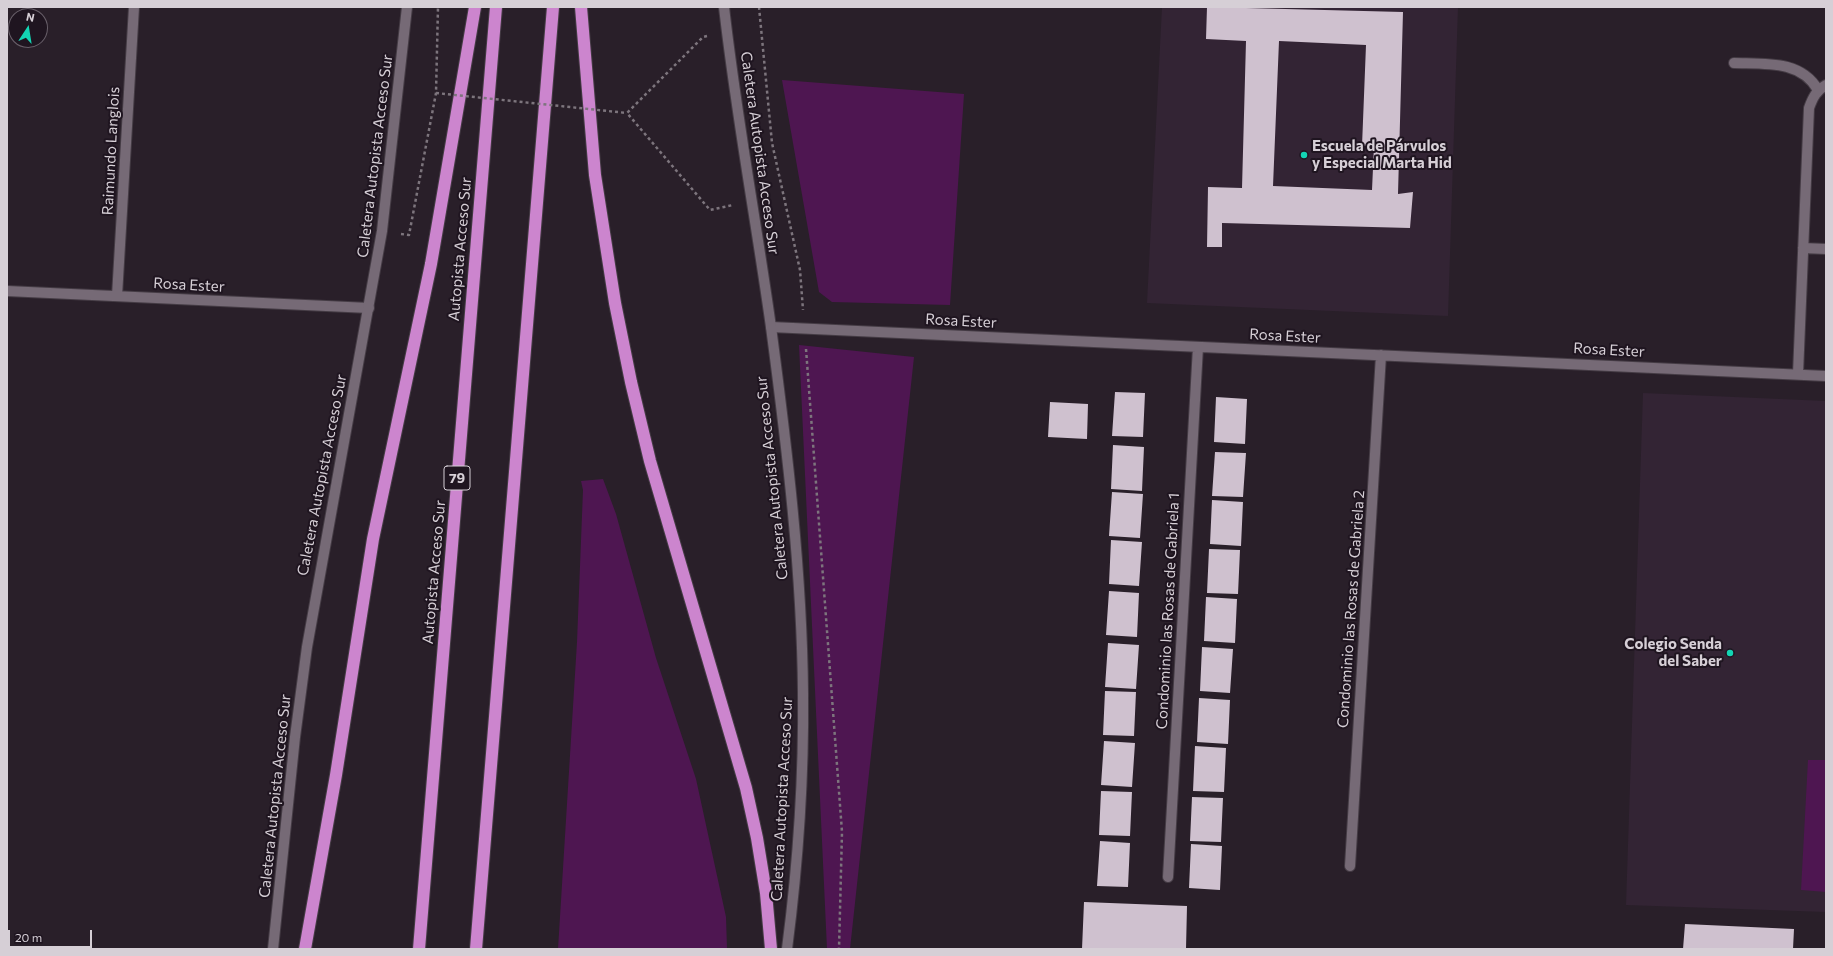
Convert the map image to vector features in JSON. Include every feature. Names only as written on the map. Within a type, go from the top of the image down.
[{"type":"highway","points":[[305,949],[336,775],[373,539],[431,264],[475,7]]},
{"type":"highway","name":"Autopista Acceso Sur","points":[[419,949],[496,7]]},
{"type":"highway","points":[[476,949],[553,7]]},
{"type":"highway","points":[[581,7],[595,175],[616,310],[650,461],[746,788],[765,885],[771,949]]},
{"type":"street","name":"Raimundo Langlois","points":[[117,296],[134,7]]},
{"type":"street","name":"Caletera Autopista Acceso Sur","points":[[273,949],[295,737],[307,647],[382,231],[407,7]]},
{"type":"street","name":"Caletera Autopista Acceso Sur","points":[[724,7],[738,117],[771,327],[795,536],[803,692],[802,768],[798,837],[787,949]]},
{"type":"street","points":[[1734,63],[1777,65],[1798,70],[1822,88],[1812,98],[1810,108],[1798,374]]},
{"type":"street","points":[[1803,248],[1826,249]]},
{"type":"street","name":"Rosa Ester","points":[[7,291],[369,308]]},
{"type":"street","name":"Rosa Ester","points":[[771,327],[1826,376]]},
{"type":"street","name":"Condominio las Rosas de Gabriela 1","points":[[1168,877],[1198,347]]},
{"type":"street","name":"Condominio las Rosas de Gabriela 2","points":[[1350,866],[1381,355]]},
{"type":"path","points":[[409,236],[436,93],[438,7]]},
{"type":"path","points":[[627,113],[704,37]]},
{"type":"path","points":[[436,93],[627,113],[710,210]]},
{"type":"shaded area","name":"Escuela de Párvulos y Especial Marta Hid","points":[[1162,7],[1458,7],[1448,316],[1147,303]]},
{"type":"shaded area","points":[[782,80],[964,94],[950,305],[832,302],[819,292]]},
{"type":"shaded area","points":[[799,345],[914,357],[850,949],[827,949]]},
{"type":"shaded area","name":"Colegio Senda del Saber","points":[[1643,393],[1826,401],[1826,912],[1626,905]]},
{"type":"shaded area","points":[[603,479],[616,514],[656,658],[696,779],[726,917],[727,949],[558,949],[577,642],[583,490],[581,481]]},
{"type":"shaded area","points":[[1808,760],[1826,760],[1826,892],[1801,890]]},
{"type":"building","points":[[1207,7],[1403,12],[1398,194],[1413,192],[1410,228],[1222,223],[1222,247],[1207,247],[1208,187],[1242,188],[1246,41],[1206,39]],"holes":[[[1279,41],[1366,45],[1362,146],[1374,146],[1372,190],[1273,186]]]},
{"type":"building","points":[[1115,392],[1145,393],[1143,437],[1112,436]]},
{"type":"building","points":[[1216,397],[1247,399],[1245,444],[1214,442]]},
{"type":"building","points":[[1050,402],[1088,404],[1087,439],[1048,437]]},
{"type":"building","points":[[1113,445],[1144,447],[1142,491],[1111,489]]},
{"type":"building","points":[[1215,452],[1246,453],[1243,497],[1212,496]]},
{"type":"building","points":[[1112,492],[1143,494],[1140,538],[1109,536]]},
{"type":"building","points":[[1212,500],[1243,502],[1241,546],[1210,544]]},
{"type":"building","points":[[1111,540],[1142,542],[1139,586],[1109,584]]},
{"type":"building","points":[[1209,549],[1240,550],[1238,594],[1207,593]]},
{"type":"building","points":[[1109,591],[1139,593],[1137,637],[1106,635]]},
{"type":"building","points":[[1206,597],[1237,599],[1235,643],[1204,641]]},
{"type":"building","points":[[1108,643],[1139,645],[1136,689],[1105,687]]},
{"type":"building","points":[[1202,647],[1233,649],[1230,693],[1200,691]]},
{"type":"building","points":[[1105,691],[1136,692],[1134,736],[1103,735]]},
{"type":"building","points":[[1199,698],[1230,700],[1228,744],[1197,742]]},
{"type":"building","points":[[1104,741],[1135,743],[1132,787],[1101,785]]},
{"type":"building","points":[[1195,746],[1226,748],[1224,792],[1193,791]]},
{"type":"building","points":[[1101,791],[1132,792],[1130,836],[1099,835]]},
{"type":"building","points":[[1192,797],[1223,798],[1221,842],[1190,841]]},
{"type":"building","points":[[1100,841],[1130,843],[1128,887],[1097,886]]},
{"type":"building","points":[[1191,844],[1222,846],[1220,890],[1189,888]]},
{"type":"building","points":[[1084,902],[1187,906],[1186,949],[1082,949]]},
{"type":"building","points":[[1685,924],[1794,929],[1793,949],[1683,949]]},
{"type":"place","name":"Escuela de Párvulos y Especial Marta Hid","points":[[1304,155]]},
{"type":"place","name":"Colegio Senda del Saber","points":[[1730,653]]}]
